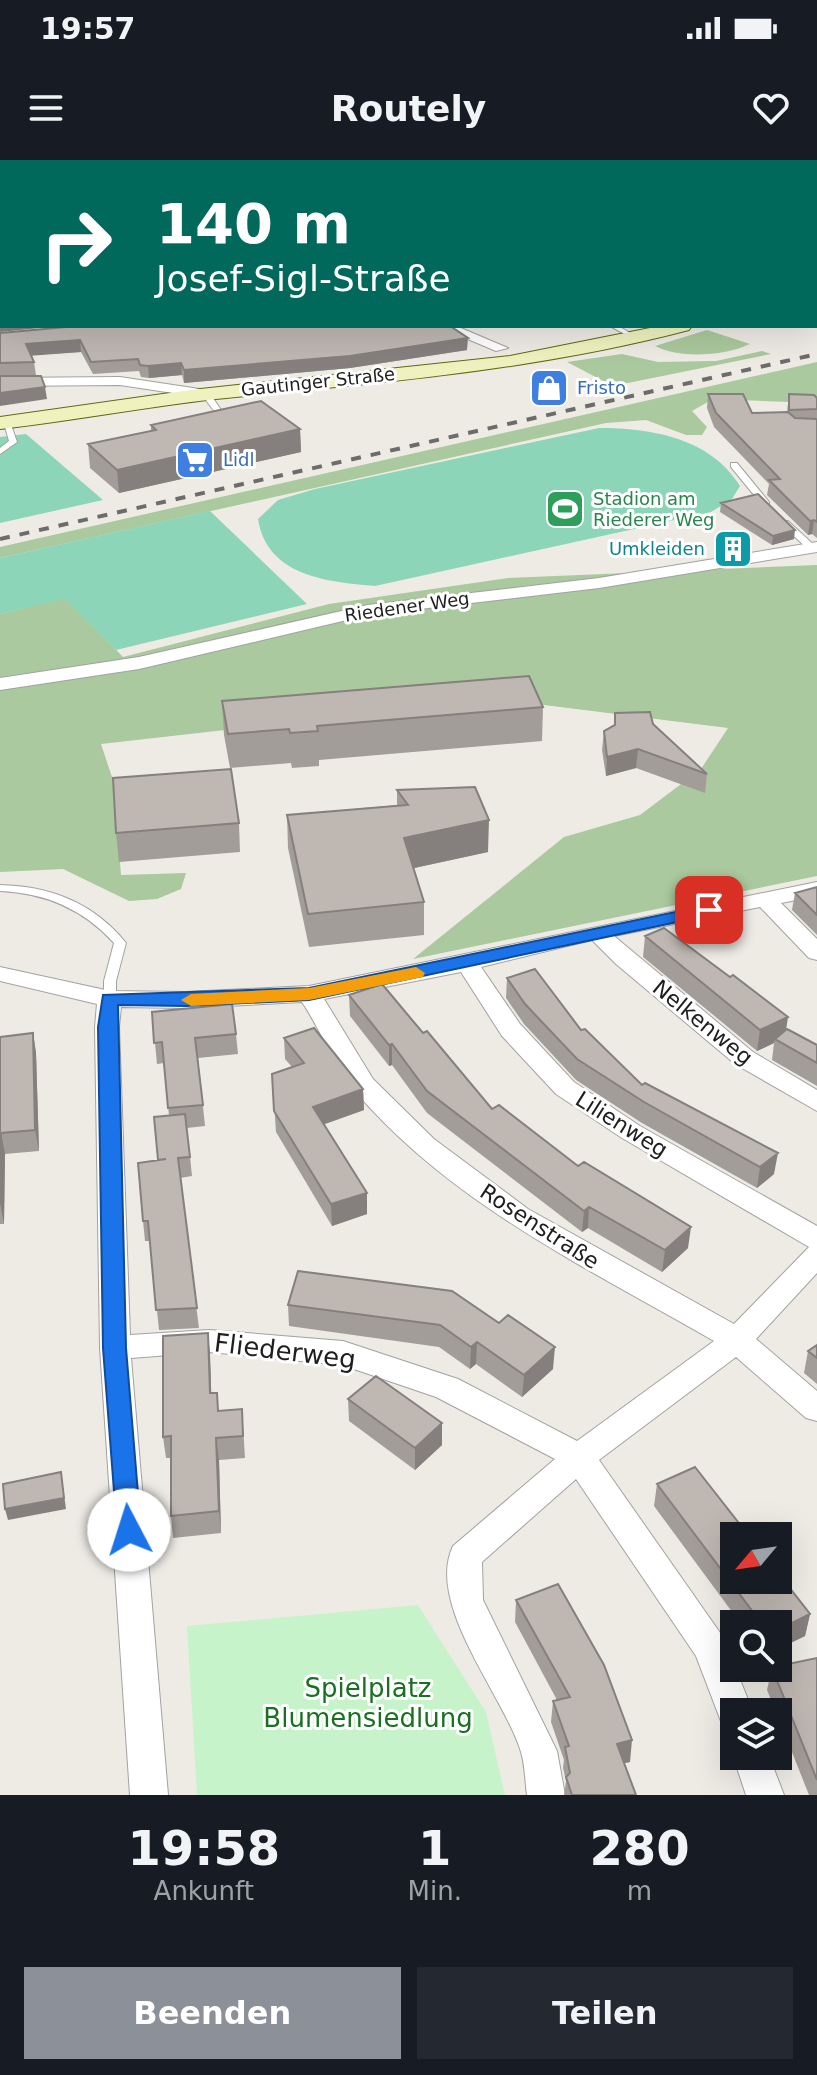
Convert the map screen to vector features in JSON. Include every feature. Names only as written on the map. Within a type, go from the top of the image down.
[{"type":"main road","name":"Gautinger Straße","points":[[3,422],[206,394],[523,359],[674,328]]},
{"type":"street","points":[[449,328],[501,348]]},
{"type":"street","points":[[0,382],[120,381],[206,394]]},
{"type":"street","name":"Riedener Weg","points":[[0,684],[139,663],[368,610],[599,583],[814,548]]},
{"type":"street","points":[[0,974],[110,999],[186,1000],[309,994],[467,963],[597,932],[817,889]]},
{"type":"street","points":[[765,899],[817,953]]},
{"type":"street","name":"Nelkenweg","points":[[597,932],[624,959],[744,1058],[817,1102]]},
{"type":"street","name":"Lilienweg","points":[[467,963],[511,1030],[565,1088],[631,1132],[817,1239]]},
{"type":"street","name":"Rosenstraße","points":[[309,994],[363,1084],[425,1145],[518,1216],[737,1340],[817,1409]]},
{"type":"street","points":[[110,999],[107,1027],[115,1348],[149,1795]]},
{"type":"street","points":[[546,1795],[539,1751],[466,1600],[465,1556],[579,1457],[737,1340],[817,1255]]},
{"type":"street","name":"Fliederweg","points":[[115,1348],[209,1341],[343,1353],[447,1388],[579,1457],[711,1648],[730,1698]]},
{"type":"street","points":[[756,1770],[765,1795]]},
{"type":"lane","points":[[617,328],[636,338]]},
{"type":"lane","points":[[206,394],[218,412],[240,422]]},
{"type":"lane","points":[[0,452],[13,442],[3,422]]},
{"type":"lane","points":[[734,465],[748,485],[814,548]]},
{"type":"lane","points":[[0,888],[46,893],[82,908],[105,925],[120,943],[110,981],[110,999]]},
{"type":"green space","points":[[707,330],[750,344],[702,354],[677,353],[655,346]]},
{"type":"green space","points":[[762,351],[771,354],[613,386],[567,362],[622,354],[658,362],[716,361]]},
{"type":"green space","points":[[817,362],[817,403],[713,399],[692,411],[707,427],[702,435],[686,435],[646,420],[606,423],[0,558],[0,547]]},
{"type":"green space","points":[[599,428],[639,430],[678,439],[713,457],[740,486],[732,499],[711,512],[375,586],[319,578],[286,564],[273,553],[258,519],[278,500],[315,489]]},
{"type":"green space","points":[[26,434],[103,500],[0,523],[0,437]]},
{"type":"green space","points":[[210,511],[307,604],[116,650],[65,599],[0,614],[0,558]]},
{"type":"green space","points":[[817,565],[817,876],[413,959],[564,837],[640,815],[701,769],[728,728],[497,699],[101,744],[114,783],[121,875],[186,873],[181,889],[157,899],[129,901],[63,869],[0,872],[0,614],[65,598],[123,657],[329,604],[508,578]]},
{"type":"green space","name":"Spielplatz Blumensiedlung","points":[[418,1605],[486,1712],[505,1795],[197,1795],[187,1626]]},
{"type":"building","points":[[55,328],[453,328],[468,338],[350,356],[184,370],[181,363],[148,366],[140,365],[138,359],[91,362],[80,340],[26,344],[34,362],[0,363],[0,333]]},
{"type":"building","points":[[0,376],[41,376],[45,387],[0,393]]},
{"type":"building","points":[[708,394],[743,394],[752,413],[788,412],[795,418],[817,419],[817,522],[810,521],[769,480],[780,479],[716,413]]},
{"type":"building","points":[[789,394],[814,395],[817,409],[789,410]]},
{"type":"building","points":[[261,401],[300,429],[117,470],[88,444],[156,430],[151,425]]},
{"type":"building","points":[[758,494],[795,530],[773,536],[721,503]]},
{"type":"building","points":[[529,676],[543,707],[317,726],[318,731],[290,733],[289,729],[228,734],[222,701]]},
{"type":"building","points":[[650,712],[653,724],[707,774],[638,749],[607,757],[604,731],[615,725],[615,713]]},
{"type":"building","points":[[231,769],[239,823],[116,833],[113,778]]},
{"type":"building","points":[[475,787],[489,820],[404,838],[424,902],[308,914],[287,815],[408,805],[397,790]]},
{"type":"building","points":[[817,887],[817,915],[795,893]]},
{"type":"building","points":[[664,928],[788,1017],[760,1030],[645,936]]},
{"type":"building","points":[[535,969],[581,1030],[585,1029],[642,1085],[645,1083],[778,1153],[760,1167],[644,1102],[577,1059],[525,1004],[507,978]]},
{"type":"building","points":[[382,984],[423,1033],[427,1031],[492,1109],[499,1105],[578,1166],[584,1162],[691,1227],[665,1250],[589,1207],[584,1211],[427,1091],[392,1044],[389,1045],[349,995]]},
{"type":"building","points":[[232,1004],[236,1034],[195,1038],[203,1105],[168,1108],[162,1042],[154,1043],[152,1012]]},
{"type":"building","points":[[314,1028],[363,1089],[313,1107],[367,1193],[331,1204],[274,1111],[272,1074],[304,1063],[284,1038]]},
{"type":"building","points":[[787,1029],[817,1045],[817,1063],[775,1039]]},
{"type":"building","points":[[33,1033],[35,1130],[1,1133],[0,1197],[0,1037]]},
{"type":"building","points":[[185,1114],[190,1157],[178,1158],[197,1308],[156,1310],[148,1221],[143,1221],[138,1163],[166,1159],[158,1160],[154,1117]]},
{"type":"building","points":[[298,1271],[452,1291],[499,1323],[508,1315],[555,1347],[524,1375],[477,1342],[471,1347],[440,1325],[288,1305]]},
{"type":"building","points":[[208,1333],[210,1393],[217,1393],[218,1411],[242,1409],[243,1436],[216,1438],[219,1511],[171,1516],[171,1436],[163,1437],[163,1336]]},
{"type":"building","points":[[817,1345],[817,1358],[808,1351]]},
{"type":"building","points":[[376,1376],[442,1423],[415,1448],[348,1399]]},
{"type":"building","points":[[695,1467],[738,1522],[720,1522],[720,1568],[657,1484]]},
{"type":"building","points":[[61,1472],[64,1498],[5,1509],[3,1484]]},
{"type":"building","points":[[558,1584],[604,1665],[632,1740],[617,1744],[636,1795],[572,1795],[566,1777],[570,1773],[565,1747],[569,1746],[553,1701],[570,1697],[516,1600]]},
{"type":"building","points":[[792,1591],[810,1614],[792,1623],[792,1610],[752,1610],[740,1594],[792,1594]]},
{"type":"building","points":[[817,1658],[817,1780],[792,1718],[792,1698],[784,1698],[778,1682],[792,1682],[792,1663]]},
{"type":"railway","points":[[0,539],[817,354]]},
{"type":"slow traffic","points":[[191,1000],[309,994],[416,973]]},
{"type":"place","name":"Fristo","points":[[549,388]]},
{"type":"place","name":"Lidl","points":[[195,460]]},
{"type":"place","name":"Stadion am Riederer Weg","points":[[565,509]]},
{"type":"place","name":"Umkleiden","points":[[733,549]]},
{"type":"route","points":[[129,1530],[115,1348],[107,1027],[110,999],[268,998],[309,994],[709,910]]}]
